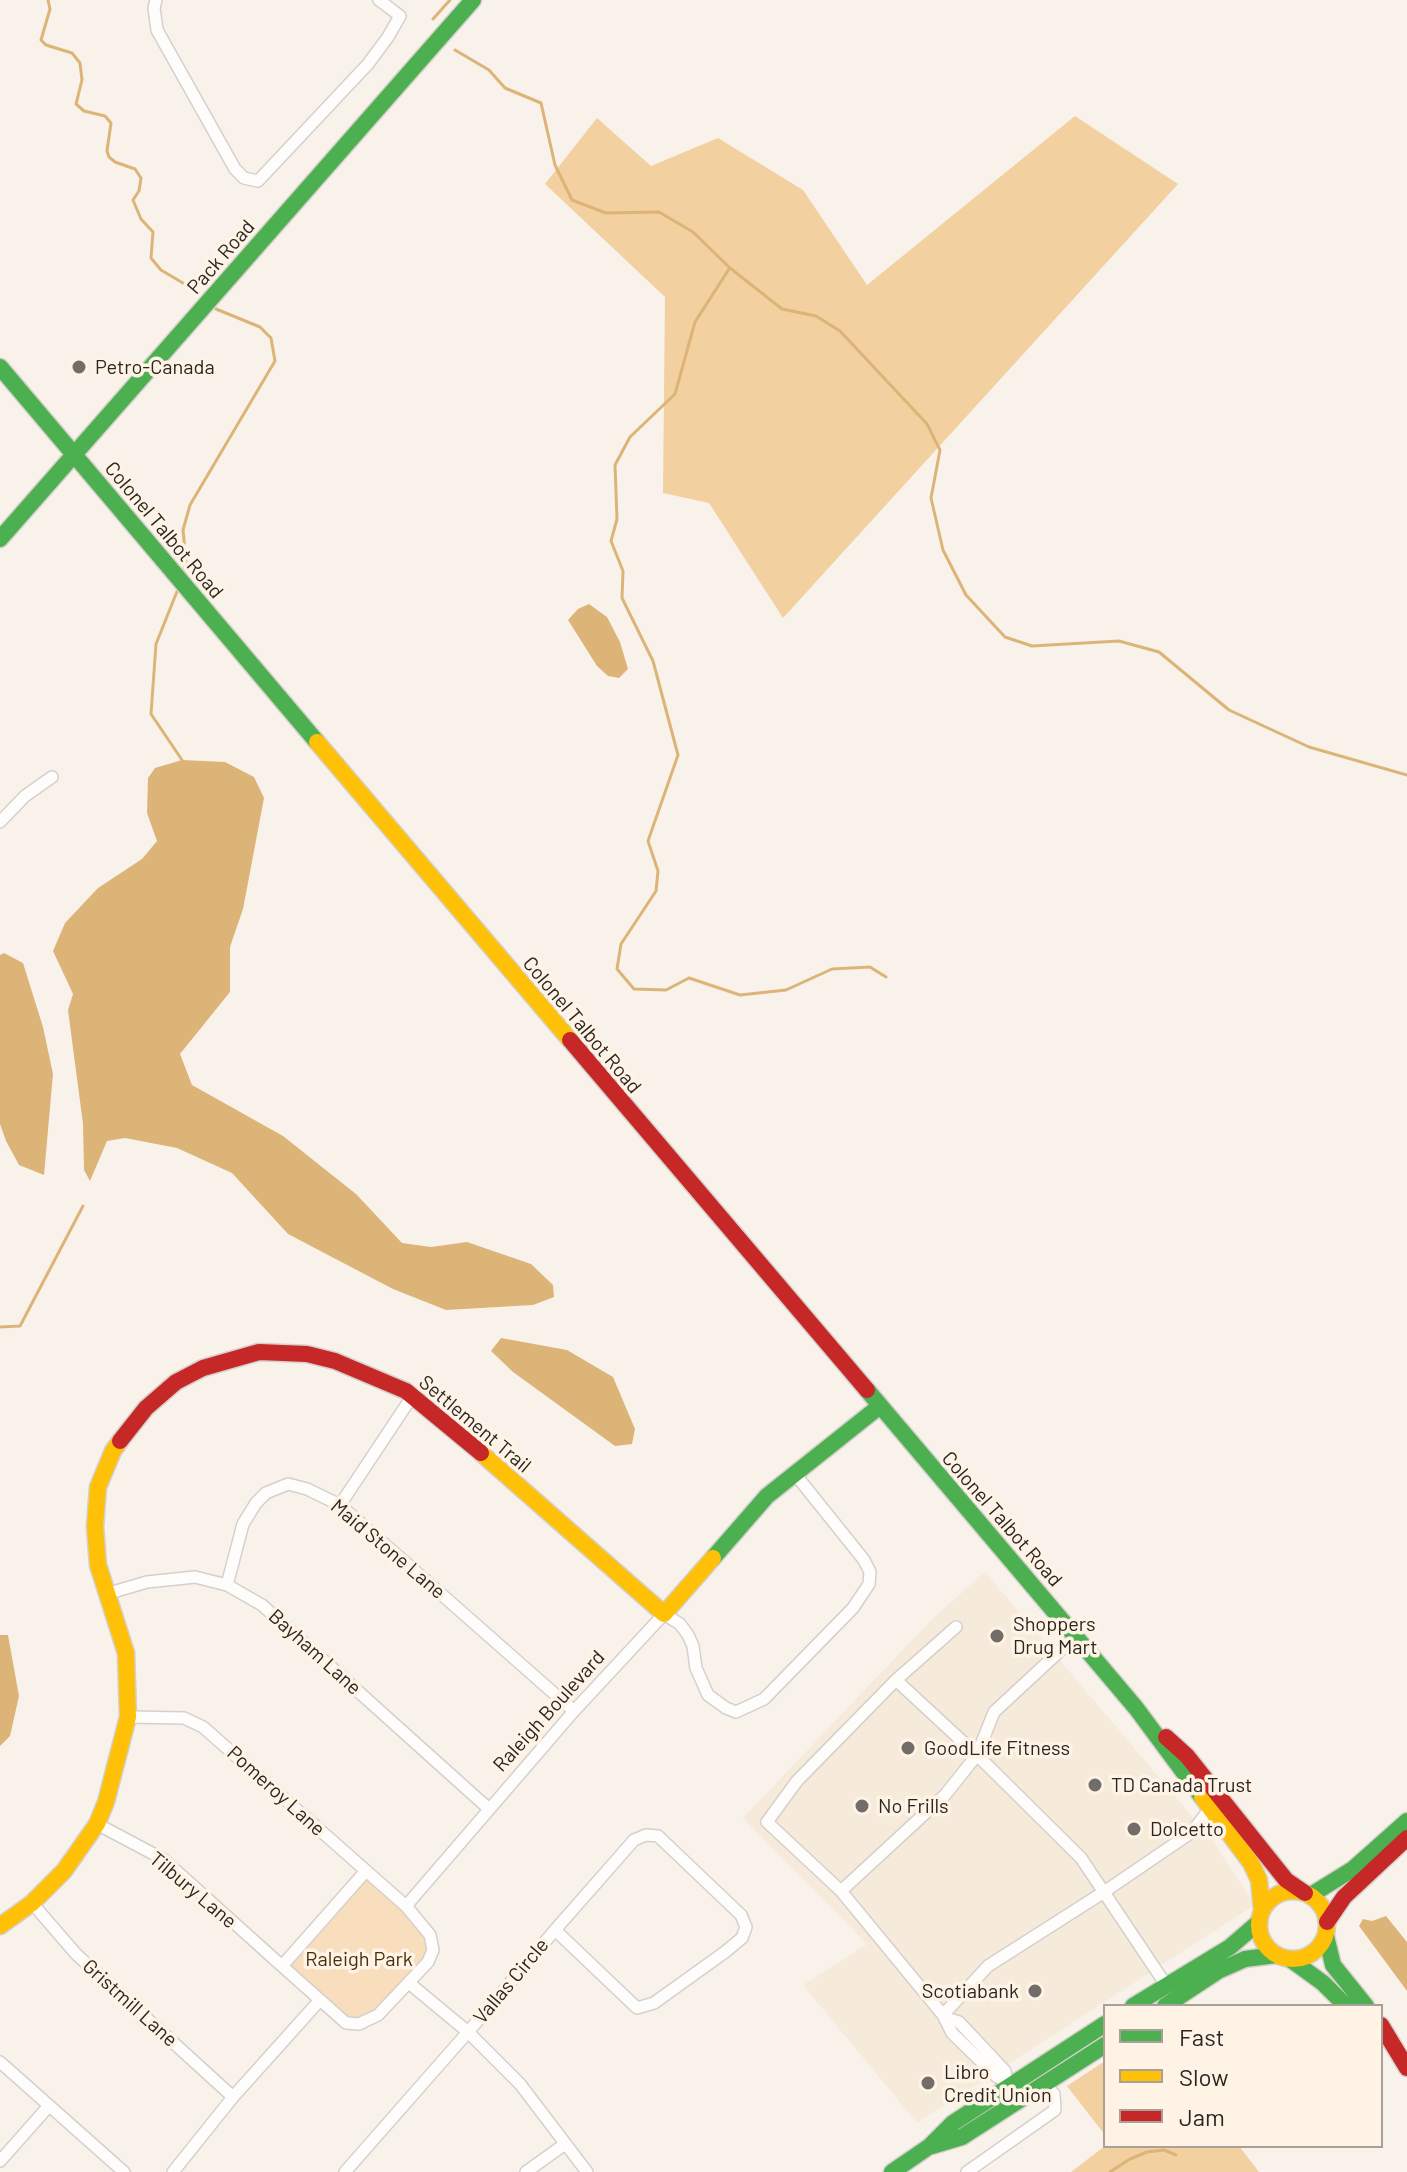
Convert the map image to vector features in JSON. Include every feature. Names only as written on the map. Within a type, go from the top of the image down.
[{"type":"main road","name":"Pack Road","points":[[0,539],[473,0]]},
{"type":"main road","name":"Colonel Talbot Road","points":[[0,367],[1136,1708],[1251,1863],[1259,1880],[1260,1916]]},
{"type":"main road","name":"Settlement Trail","points":[[0,1926],[32,1903],[64,1871],[97,1824],[119,1758],[128,1717],[126,1653],[98,1565],[95,1526],[98,1487],[113,1451],[146,1408],[176,1382],[203,1368],[259,1352],[307,1354],[335,1361],[413,1395],[664,1614]]},
{"type":"main road","name":"Raleigh Boulevard","points":[[664,1614],[767,1496],[880,1406]]},
{"type":"main road","name":"Colonel Talbot Road","points":[[1136,1708],[1187,1756],[1286,1880],[1308,1894]]},
{"type":"main road","points":[[1308,1894],[1353,1869],[1407,1821]]},
{"type":"main road","points":[[1168,2004],[1218,1971],[1245,1959],[1311,1955],[1320,1947],[1344,1897],[1407,1838]]},
{"type":"main road","points":[[1136,2004],[1230,1947],[1276,1895],[1287,1891],[1308,1894],[1320,1903],[1333,1965],[1364,2004]]},
{"type":"main road","points":[[1260,1916],[1263,1943],[1311,1972],[1344,2004]]},
{"type":"main road","points":[[892,2172],[1010,2083],[1103,2025]]},
{"type":"main road","points":[[1383,2028],[1406,2067]]},
{"type":"main road","points":[[930,2146],[962,2137],[1103,2046]]},
{"type":"main road","points":[[1383,2049],[1406,2067]]},
{"type":"street","points":[[156,0],[157,30],[235,169],[244,178],[258,181],[368,64],[388,37],[400,16],[379,0]]},
{"type":"street","points":[[0,822],[25,796],[52,777]]},
{"type":"street","points":[[340,1505],[413,1395]]},
{"type":"street","points":[[664,1614],[680,1624],[688,1635],[696,1668],[708,1695],[736,1712],[764,1699],[853,1608],[869,1584],[870,1572],[864,1560],[795,1474]]},
{"type":"street","name":"Maid Stone Lane","points":[[227,1585],[243,1524],[256,1503],[266,1493],[288,1484],[307,1489],[340,1505],[574,1711]]},
{"type":"street","name":"Bayham Lane","points":[[106,1594],[147,1582],[195,1577],[227,1585],[262,1605],[489,1809]]},
{"type":"street","name":"Raleigh Boulevard","points":[[406,1906],[574,1711],[664,1614]]},
{"type":"street","points":[[956,1627],[896,1680],[797,1781],[767,1822],[841,1891],[944,2017],[959,2022],[1005,2071],[1010,2083],[1045,2085],[1054,2094],[1055,2110],[967,2172]]},
{"type":"street","points":[[841,1891],[945,1795],[977,1755],[994,1712],[1076,1636]]},
{"type":"street","points":[[896,1680],[1081,1858],[1166,1985]]},
{"type":"street","name":"Pomeroy Lane","points":[[128,1717],[184,1718],[203,1727],[406,1906]]},
{"type":"street","points":[[944,2017],[988,1966],[1195,1830],[1201,1817],[1211,1807]]},
{"type":"street","name":"Tilbury Lane","points":[[97,1824],[163,1859],[282,1966]]},
{"type":"street","points":[[1195,1830],[1231,1834]]},
{"type":"street","name":"Vallas Circle","points":[[345,2172],[468,2032],[555,1930],[634,1840],[646,1835],[658,1836],[741,1915],[746,1927],[742,1938],[725,1952],[654,2003],[637,2008],[555,1930]]},
{"type":"street","points":[[365,1872],[282,1966],[346,2023],[359,2024],[378,2015],[428,1962],[433,1950],[430,1935],[406,1906]]},
{"type":"street","name":"Gristmill Lane","points":[[32,1903],[76,1954],[233,2097]]},
{"type":"street","points":[[409,1983],[468,2032],[520,2084],[587,2172]]},
{"type":"street","points":[[173,2172],[233,2097],[320,2000]]},
{"type":"street","points":[[0,2062],[121,2171]]},
{"type":"street","points":[[0,2161],[48,2107]]},
{"type":"street","points":[[526,2172],[565,2144]]},
{"type":"street","points":[[164,2172],[183,2156]]},
{"type":"shaded area","points":[[1075,116],[1178,184],[783,618],[709,503],[663,493],[665,297],[545,184],[597,118],[651,166],[718,138],[803,190],[867,285]]},
{"type":"shaded area","points":[[589,604],[607,617],[620,642],[628,669],[619,678],[608,676],[597,666],[568,620],[578,609]]},
{"type":"shaded area","points":[[182,760],[225,762],[254,777],[264,798],[243,909],[230,947],[230,992],[180,1054],[192,1085],[283,1136],[356,1194],[402,1243],[431,1247],[467,1242],[531,1264],[553,1285],[554,1297],[533,1305],[446,1310],[393,1289],[288,1234],[232,1173],[177,1148],[125,1138],[107,1141],[90,1181],[84,1170],[83,1124],[68,1010],[73,994],[53,951],[65,923],[98,888],[142,859],[157,841],[147,813],[148,778],[155,768]]},
{"type":"shaded area","points":[[4,953],[23,963],[43,1027],[53,1074],[44,1175],[19,1165],[0,1124],[0,955]]},
{"type":"shaded area","points":[[501,1338],[567,1350],[613,1377],[635,1429],[632,1444],[615,1446],[513,1372],[491,1351]]},
{"type":"shaded area","points":[[985,1572],[1213,1841],[1255,1905],[917,2123],[803,1985],[867,1944],[743,1818],[933,1618]]},
{"type":"shaded area","points":[[0,1635],[8,1635],[19,1696],[10,1736],[0,1746]]},
{"type":"shaded area","points":[[1386,1916],[1407,1942],[1407,1991],[1359,1926],[1363,1919],[1372,1921]]},
{"type":"shaded area","points":[[1103,2062],[1103,2132],[1067,2086]]},
{"type":"shaded area","points":[[1103,2148],[1241,2148],[1259,2172],[1071,2172]]},
{"type":"green space","name":"Raleigh Park","points":[[365,1872],[406,1906],[433,1950],[378,2015],[346,2023],[282,1966]]},
{"type":"waterway","points":[[48,0],[50,9],[41,40],[46,45],[72,53],[80,63],[82,80],[76,104],[84,111],[105,116],[111,123],[109,157],[135,169],[141,178],[139,191],[133,200],[141,219],[153,232],[151,258],[161,270],[193,289]]},
{"type":"waterway","points":[[433,19],[450,0]]},
{"type":"waterway","points":[[455,50],[489,70],[505,88],[541,103],[555,165],[572,200],[606,213],[659,212],[693,232],[730,268],[782,309],[816,316],[840,331],[927,424],[940,450],[931,498],[943,550],[966,595],[1005,637],[1032,646],[1119,641],[1159,652],[1229,710],[1309,747],[1407,775]]},
{"type":"waterway","points":[[729,269],[695,322],[675,394],[630,437],[615,465],[617,519],[611,541],[623,571],[622,598],[653,661],[678,755],[648,841],[658,871],[656,891],[621,944],[617,969],[634,989],[666,990],[689,978],[740,995],[786,990],[832,969],[870,967],[886,977]]},
{"type":"waterway","points":[[183,574],[186,562],[183,530],[190,505],[275,361],[271,338],[260,327],[216,309]]},
{"type":"waterway","points":[[178,589],[156,644],[151,714],[182,760]]},
{"type":"waterway","points":[[0,1327],[20,1326],[83,1206]]},
{"type":"waterway","points":[[1110,2172],[1147,2152],[1164,2150],[1176,2155]]},
{"type":"traffic: fast","points":[[0,539],[473,0]]},
{"type":"traffic: fast","points":[[0,367],[317,742]]},
{"type":"traffic: fast","points":[[867,1390],[1136,1708],[1202,1797]]},
{"type":"traffic: fast","points":[[713,1558],[767,1496],[880,1406]]},
{"type":"traffic: fast","points":[[1311,1895],[1353,1869],[1407,1821]]},
{"type":"traffic: fast","points":[[1136,2004],[1230,1947],[1259,1922]]},
{"type":"traffic: fast","points":[[1326,1936],[1333,1965],[1364,2004]]},
{"type":"traffic: fast","points":[[1168,2004],[1218,1971],[1245,1959],[1276,1955]]},
{"type":"traffic: fast","points":[[1290,1959],[1323,1983],[1344,2004]]},
{"type":"traffic: fast","points":[[892,2172],[930,2146],[953,2123],[1103,2025]]},
{"type":"traffic: fast","points":[[932,2146],[962,2137],[1103,2046]]},
{"type":"traffic: slow","points":[[317,742],[570,1040]]},
{"type":"traffic: slow","points":[[0,1926],[32,1903],[64,1871],[97,1824],[106,1802],[128,1717],[126,1653],[98,1565],[95,1526],[98,1487],[120,1441]]},
{"type":"traffic: slow","points":[[481,1453],[664,1614],[713,1558]]},
{"type":"traffic: slow","points":[[1202,1797],[1251,1863],[1259,1880],[1262,1911]]},
{"type":"traffic: slow","points":[[1286,1891],[1300,1891],[1312,1896],[1322,1906],[1327,1925],[1322,1944],[1312,1954],[1300,1959],[1286,1959],[1274,1954],[1264,1944],[1259,1932],[1259,1918],[1264,1906],[1274,1896],[1286,1891]]},
{"type":"traffic: jam","points":[[570,1040],[867,1390]]},
{"type":"traffic: jam","points":[[120,1441],[146,1408],[176,1382],[203,1368],[259,1352],[307,1354],[335,1361],[406,1391],[481,1453]]},
{"type":"traffic: jam","points":[[1166,1737],[1187,1756],[1286,1880],[1305,1893]]},
{"type":"traffic: jam","points":[[1327,1922],[1344,1897],[1407,1838]]},
{"type":"traffic: jam","points":[[1383,2028],[1407,2068]]},
{"type":"place","name":"Petro-Canada","points":[[79,367]]},
{"type":"place","name":"Shoppers Drug Mart","points":[[997,1636]]},
{"type":"place","name":"GoodLife Fitness","points":[[908,1748]]},
{"type":"place","name":"TD Canada Trust","points":[[1095,1785]]},
{"type":"place","name":"No Frills","points":[[862,1806]]},
{"type":"place","name":"Dolcetto","points":[[1134,1829]]},
{"type":"place","name":"Scotiabank","points":[[1035,1991]]},
{"type":"place","name":"Libro Credit Union","points":[[928,2083]]}]
